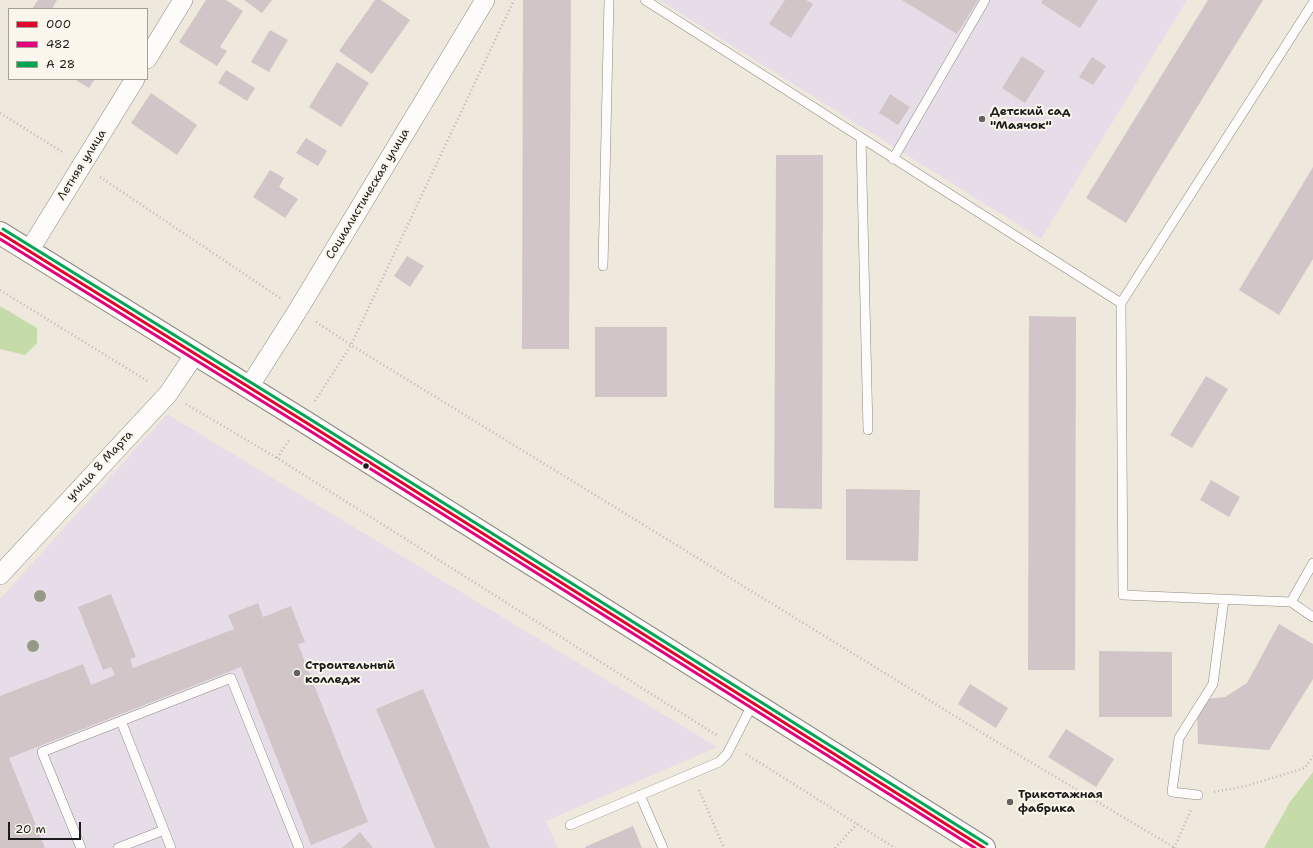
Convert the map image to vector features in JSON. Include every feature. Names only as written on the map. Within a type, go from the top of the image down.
[{"type":"main road","points":[[0,233],[302,420],[984,848]]},
{"type":"street","points":[[148,57],[183,0]]},
{"type":"street","name":"Социалистическая улица","points":[[249,387],[298,310],[485,0]]},
{"type":"street","name":"Летняя улица","points":[[29,251],[133,80]]},
{"type":"street","name":"улица 8 Марта","points":[[0,575],[168,394],[195,354]]},
{"type":"lane","points":[[604,266],[610,0]]},
{"type":"lane","points":[[645,0],[1121,303]]},
{"type":"lane","points":[[893,159],[985,0]]},
{"type":"lane","points":[[1313,2],[1121,303],[1123,594],[1291,602],[1313,617]]},
{"type":"lane","points":[[861,138],[868,430]]},
{"type":"lane","points":[[1291,602],[1313,563]]},
{"type":"lane","points":[[1198,795],[1172,792],[1179,738],[1213,684],[1224,599]]},
{"type":"lane","points":[[81,848],[42,752],[231,678],[298,848]]},
{"type":"lane","points":[[570,825],[723,759],[754,703]]},
{"type":"lane","points":[[121,721],[171,848]]},
{"type":"lane","points":[[640,795],[663,848]]},
{"type":"lane","points":[[118,848],[164,830]]},
{"type":"path","points":[[277,458],[351,345],[514,0]]},
{"type":"path","points":[[0,113],[82,165],[351,345],[997,742],[1174,848],[1198,795],[1246,786],[1305,768],[1313,756]]},
{"type":"path","points":[[0,290],[168,394],[277,458],[895,848]]},
{"type":"path","points":[[692,773],[724,848]]},
{"type":"path","points":[[835,848],[857,824]]},
{"type":"shaded area","name":"Детский сад \"Маячок\"","points":[[659,0],[1187,0],[1041,239]]},
{"type":"shaded area","name":"Строительный колледж","points":[[167,414],[717,747],[546,821],[558,848],[0,848],[0,599]]},
{"type":"green space","points":[[0,306],[37,328],[37,343],[25,355],[0,349]]},
{"type":"green space","points":[[1313,772],[1313,848],[1264,848],[1290,802]]},
{"type":"building","points":[[38,0],[57,0],[53,8],[33,8]]},
{"type":"building","points":[[206,0],[226,0],[243,11],[220,47],[227,51],[217,66],[179,42]]},
{"type":"building","points":[[244,0],[272,0],[262,13]]},
{"type":"building","points":[[375,0],[381,0],[410,20],[372,74],[339,51]]},
{"type":"building","points":[[523,0],[571,0],[569,349],[522,349]]},
{"type":"building","points":[[785,0],[806,0],[813,4],[791,38],[769,24]]},
{"type":"building","points":[[902,0],[978,0],[957,34]]},
{"type":"building","points":[[1043,0],[1098,0],[1080,28],[1041,3]]},
{"type":"building","points":[[1208,0],[1263,0],[1126,223],[1086,198]]},
{"type":"building","points":[[270,30],[288,40],[269,72],[251,62]]},
{"type":"building","points":[[1022,56],[1045,71],[1025,103],[1002,88]]},
{"type":"building","points":[[1092,57],[1106,66],[1093,85],[1079,77]]},
{"type":"building","points":[[337,62],[369,83],[341,127],[309,107]]},
{"type":"building","points":[[226,70],[255,88],[247,101],[218,83]]},
{"type":"building","points":[[76,80],[94,80],[89,88]]},
{"type":"building","points":[[151,93],[197,125],[177,155],[131,123]]},
{"type":"building","points":[[890,94],[910,107],[898,125],[879,113]]},
{"type":"building","points":[[306,138],[327,151],[318,166],[296,153]]},
{"type":"building","points":[[776,155],[823,155],[822,509],[774,508]]},
{"type":"building","points":[[1313,167],[1313,259],[1279,315],[1239,290]]},
{"type":"building","points":[[270,170],[284,178],[279,187],[298,199],[285,218],[253,197]]},
{"type":"building","points":[[407,256],[424,266],[410,287],[394,276]]},
{"type":"building","points":[[1029,316],[1076,317],[1075,670],[1028,670]]},
{"type":"building","points":[[595,327],[667,327],[667,397],[595,397]]},
{"type":"building","points":[[1206,376],[1228,389],[1192,448],[1170,435]]},
{"type":"building","points":[[1211,480],[1240,497],[1229,517],[1200,500]]},
{"type":"building","points":[[846,489],[920,490],[918,561],[846,560]]},
{"type":"building","points":[[111,594],[136,657],[130,659],[133,668],[234,629],[228,615],[258,603],[263,617],[291,606],[305,642],[298,644],[368,822],[311,845],[241,667],[9,758],[45,848],[0,848],[0,696],[83,664],[91,685],[115,675],[111,667],[103,670],[78,607]]},
{"type":"building","points":[[1279,624],[1313,644],[1313,679],[1269,750],[1198,744],[1197,700],[1225,697],[1247,683]]},
{"type":"building","points":[[1099,651],[1172,652],[1172,717],[1099,717]]},
{"type":"building","points":[[970,684],[1008,708],[996,728],[958,704]]},
{"type":"building","points":[[423,689],[490,848],[435,848],[376,709]]},
{"type":"building","points":[[1066,729],[1114,759],[1096,787],[1048,757]]},
{"type":"building","points":[[633,826],[642,848],[585,848],[585,847]]},
{"type":"building","points":[[360,832],[373,848],[342,848]]},
{"type":"transit line","points":[[3,229],[305,416],[987,844]]},
{"type":"transit line","name":"000","points":[[0,233],[302,420],[984,848]]},
{"type":"transit line","name":"482","points":[[0,239],[299,424],[975,848]]},
{"type":"place","name":"Детский сад \"Маячок\"","points":[[982,119]]},
{"type":"place","name":"Строительный колледж","points":[[297,673]]},
{"type":"place","name":"Трикотажная фабрика","points":[[1010,802]]}]
